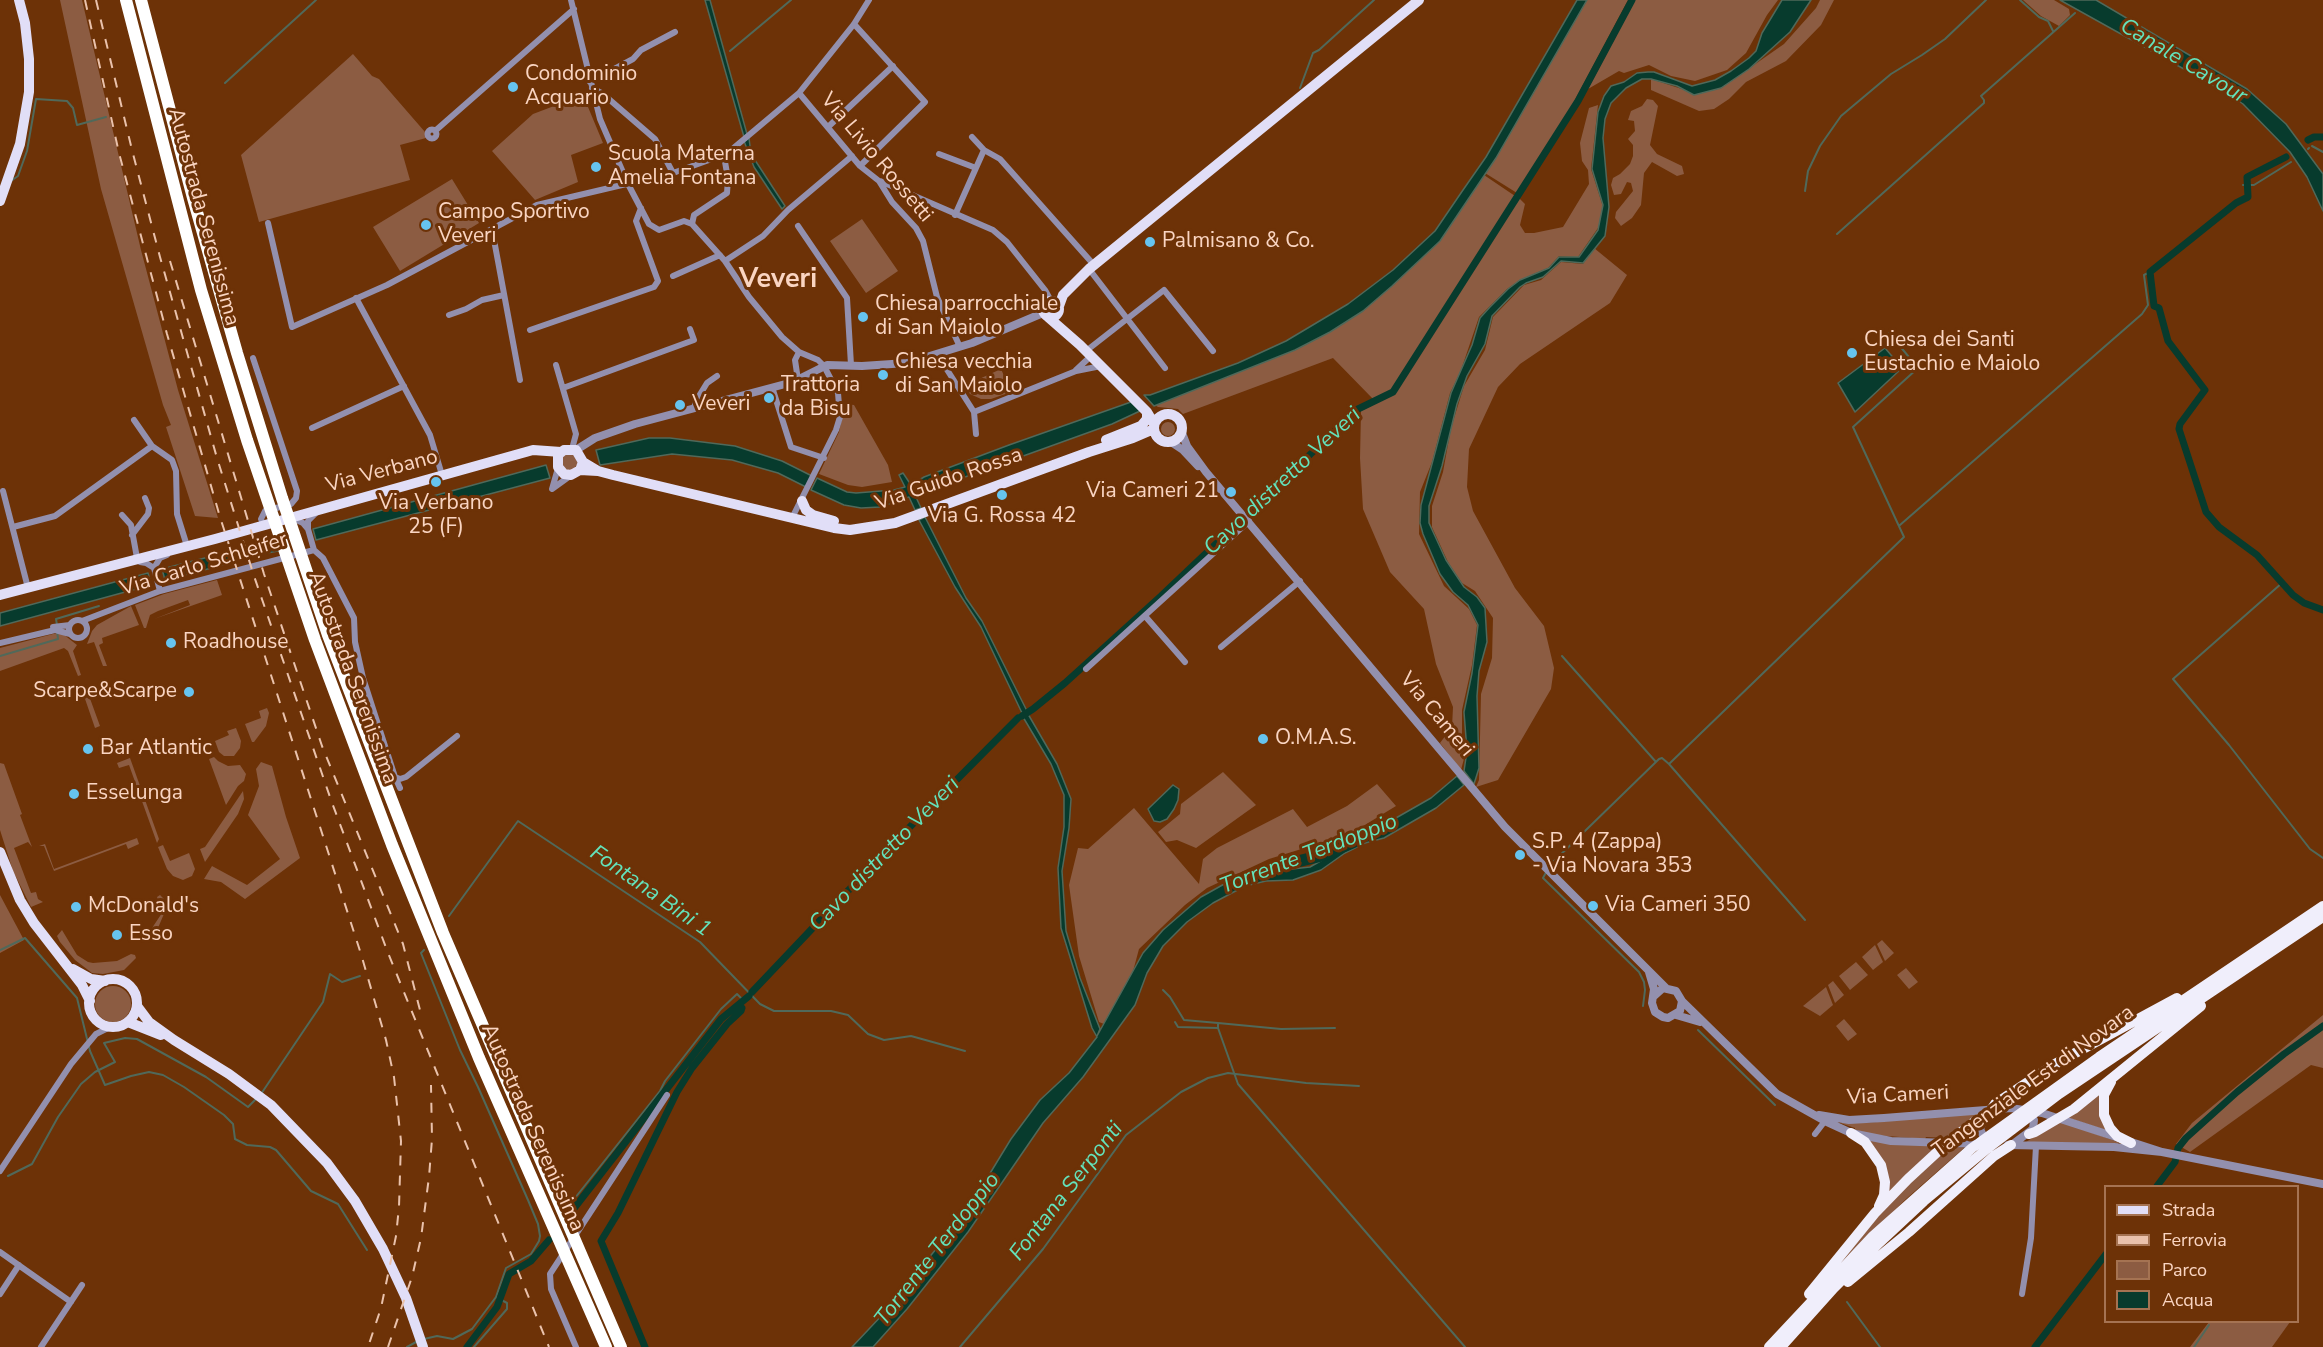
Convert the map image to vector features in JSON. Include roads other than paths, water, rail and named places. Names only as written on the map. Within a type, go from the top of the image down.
[{"type":"highway","name":"Autostrada Serenissima","points":[[126,0],[201,290],[247,440],[315,640],[478,1058],[606,1347]]},
{"type":"highway","name":"Autostrada Serenissima","points":[[141,0],[190,188],[237,353],[288,500],[304,563],[328,635],[443,933],[621,1347]]},
{"type":"highway","points":[[149,0],[179,118]]},
{"type":"highway","points":[[230,307],[237,353]]},
{"type":"highway","name":"Tangenziale Est di Novara","points":[[1776,1346],[1953,1170],[2055,1092],[2209,982],[2323,906]]},
{"type":"highway","name":"Tangenziale Est di Novara","points":[[2055,1092],[2323,917]]},
{"type":"highway","points":[[2029,1134],[2059,1119],[2249,967]]},
{"type":"highway","points":[[1776,1346],[1835,1260],[1875,1213],[1947,1143],[1988,1113],[1995,1104],[2055,1064],[2153,1009],[2209,982]]},
{"type":"highway","points":[[2117,1074],[2104,1095],[2104,1115],[2117,1136],[2131,1143]]},
{"type":"highway","points":[[1851,1133],[1865,1142],[1881,1165],[1885,1182],[1884,1195],[1875,1213]]},
{"type":"highway","points":[[1776,1346],[1845,1284],[1910,1232],[1994,1156],[2011,1145]]},
{"type":"main road","points":[[0,201],[25,124],[29,92],[29,59],[25,24],[19,0]]},
{"type":"main road","points":[[1056,306],[1063,288],[1419,0]]},
{"type":"main road","points":[[1056,306],[1044,305],[1046,315],[1086,350],[1148,412],[1156,427],[1164,442],[1178,439],[1182,433],[1182,424],[1177,417],[1168,414],[1156,427]]},
{"type":"main road","points":[[1056,306],[1086,350]]},
{"type":"main road","points":[[1089,452],[1108,439],[1141,426],[1147,419],[1148,412]]},
{"type":"main road","name":"Via Guido Rossa","points":[[578,469],[598,471],[850,530],[895,523],[1133,438],[1156,427]]},
{"type":"main road","points":[[574,449],[578,469]]},
{"type":"main road","name":"Via Verbano","points":[[0,595],[290,518],[533,450],[561,452],[574,449]]},
{"type":"main road","points":[[557,465],[561,452]]},
{"type":"main road","name":"Via Verbano","points":[[484,465],[534,456],[545,457],[557,465],[564,474],[578,469]]},
{"type":"main road","points":[[802,501],[806,510],[813,515],[864,528]]},
{"type":"main road","points":[[0,852],[20,900],[33,923],[82,985],[90,1001]]},
{"type":"main road","points":[[67,966],[91,979],[105,981]]},
{"type":"main road","points":[[112,979],[126,983],[136,994],[137,1006],[133,1018],[122,1026],[110,1027],[97,1021],[90,1008],[94,988],[105,981],[112,979]]},
{"type":"main road","points":[[137,1006],[149,1022],[259,1096],[311,1144],[341,1181],[365,1217],[406,1298],[423,1347]]},
{"type":"main road","points":[[128,1022],[174,1040]]},
{"type":"street","points":[[571,0],[600,118],[628,184],[649,224],[659,230],[684,221],[692,224],[725,261],[749,297],[782,337],[799,352],[818,360],[824,366],[838,393],[841,408],[836,430],[824,459],[792,518]]},
{"type":"street","points":[[692,224],[694,215],[727,193],[728,179],[724,156],[799,93],[854,24],[869,0]]},
{"type":"street","points":[[435,131],[574,9]]},
{"type":"street","points":[[854,24],[926,102],[860,166]]},
{"type":"street","points":[[591,85],[633,59],[641,50],[675,32]]},
{"type":"street","points":[[828,127],[893,66]]},
{"type":"street","points":[[591,85],[655,139],[673,173]]},
{"type":"street","name":"Via Livio Rossetti","points":[[799,93],[860,166],[879,181],[892,202],[916,228],[923,241],[937,297],[960,347]]},
{"type":"street","points":[[972,137],[984,150],[1000,159],[1165,368]]},
{"type":"street","points":[[955,215],[984,150]]},
{"type":"street","points":[[939,154],[976,168]]},
{"type":"street","points":[[725,261],[762,236],[788,210],[852,156]]},
{"type":"street","points":[[268,223],[292,327],[387,285],[537,205],[673,173],[709,160]]},
{"type":"street","points":[[879,181],[993,230],[1007,242],[1056,306]]},
{"type":"street","points":[[530,330],[654,287],[658,281],[636,221],[641,207]]},
{"type":"street","points":[[798,226],[847,298],[850,365]]},
{"type":"street","points":[[492,229],[520,380]]},
{"type":"street","points":[[673,276],[720,255]]},
{"type":"street","points":[[1076,371],[1086,350],[1164,290],[1213,351]]},
{"type":"street","points":[[449,315],[482,300],[504,295]]},
{"type":"street","points":[[356,298],[430,435],[442,476]]},
{"type":"street","points":[[574,449],[606,434],[798,380],[824,366],[907,363],[960,347],[1046,315]]},
{"type":"street","points":[[563,388],[694,340],[690,329]]},
{"type":"street","points":[[798,380],[795,360],[799,352]]},
{"type":"street","points":[[936,354],[974,412],[976,434]]},
{"type":"street","points":[[253,358],[295,481],[297,491],[288,500]]},
{"type":"street","points":[[556,365],[576,434],[574,449]]},
{"type":"street","points":[[974,412],[1076,371],[1101,366]]},
{"type":"street","points":[[694,408],[707,383],[717,376]]},
{"type":"street","points":[[312,428],[404,386]]},
{"type":"street","points":[[772,387],[791,447],[824,459]]},
{"type":"street","points":[[134,420],[152,446],[172,460],[176,471],[177,514],[185,546],[175,553],[160,558],[154,568]]},
{"type":"street","points":[[1182,433],[1187,446],[1206,472]]},
{"type":"street","points":[[1171,442],[1206,472]]},
{"type":"street","points":[[13,527],[55,516],[152,446]]},
{"type":"street","points":[[557,465],[552,489],[578,469]]},
{"type":"street","name":"Via Cameri","points":[[1206,472],[1300,581],[1473,790],[1546,870],[1666,988]]},
{"type":"street","points":[[3,491],[28,588]]},
{"type":"street","points":[[132,535],[148,514],[149,508],[145,498]]},
{"type":"street","points":[[288,500],[307,512]]},
{"type":"street","points":[[262,525],[261,519],[265,511],[291,504],[288,500]]},
{"type":"street","points":[[308,529],[310,517],[319,509]]},
{"type":"street","points":[[122,515],[130,525],[136,558]]},
{"type":"street","points":[[290,518],[303,523],[308,529],[313,546],[323,558],[354,618],[355,642],[363,678],[400,788]]},
{"type":"street","points":[[1086,669],[1145,616],[1246,518]]},
{"type":"street","name":"Via Carlo Schleifer","points":[[104,614],[160,588],[313,546]]},
{"type":"street","points":[[116,564],[126,566],[146,562],[154,568],[160,588]]},
{"type":"street","points":[[1221,647],[1300,581]]},
{"type":"street","points":[[0,642],[104,614]]},
{"type":"street","points":[[57,628],[76,638],[81,637],[87,628],[104,614]]},
{"type":"street","points":[[1145,616],[1185,662]]},
{"type":"street","points":[[82,621],[87,628]]},
{"type":"street","points":[[70,625],[70,634]]},
{"type":"street","points":[[395,777],[400,779],[406,777],[457,736]]},
{"type":"street","points":[[1648,970],[1654,988],[1652,1006],[1657,1014],[1668,1018],[1676,1015],[1681,1008],[1682,1001],[1676,991],[1666,988],[1654,996]]},
{"type":"street","name":"Via Cameri","points":[[1682,1001],[1777,1094],[1825,1121],[1851,1133],[1891,1141],[1988,1144]]},
{"type":"street","name":"Via Cameri","points":[[1676,1015],[1704,1024]]},
{"type":"street","points":[[0,1171],[88,1043],[102,1030],[110,1027]]},
{"type":"street","points":[[576,1347],[551,1289],[550,1274],[667,1095]]},
{"type":"street","points":[[2162,1152],[2027,1110],[2011,1108],[1988,1113],[1980,1129],[1982,1137],[1988,1144],[2114,1147],[2162,1152],[2323,1184]]},
{"type":"street","points":[[2011,1145],[2033,1129],[2034,1120],[2027,1110]]},
{"type":"street","name":"Via Cameri","points":[[1808,1112],[1829,1118],[1849,1120],[1988,1113]]},
{"type":"street","points":[[1815,1134],[1825,1121]]},
{"type":"street","points":[[2022,1294],[2031,1238],[2036,1146]]},
{"type":"street","points":[[0,1252],[71,1302]]},
{"type":"street","points":[[0,1294],[19,1265]]},
{"type":"street","points":[[40,1347],[82,1286]]},
{"type":"water","points":[[705,0],[710,0],[747,134],[744,137]]},
{"type":"water","points":[[1577,0],[1587,0],[1496,158],[1440,241],[1363,311],[1330,332],[1295,350],[1154,406],[1144,395],[1150,395],[1238,363],[1286,341],[1348,304],[1393,270],[1435,231],[1486,157]]},
{"type":"water","points":[[1782,0],[1811,0],[1790,32],[1749,69],[1721,88],[1694,95],[1677,86],[1642,79],[1626,88],[1611,103],[1605,119],[1603,138],[1609,207],[1605,236],[1583,263],[1561,261],[1543,277],[1520,287],[1492,316],[1485,344],[1467,376],[1429,506],[1429,523],[1446,560],[1464,587],[1477,597],[1485,608],[1487,642],[1479,671],[1477,696],[1479,768],[1474,784],[1464,771],[1467,751],[1464,712],[1478,625],[1468,605],[1453,592],[1440,574],[1420,523],[1421,505],[1451,393],[1472,345],[1480,318],[1520,280],[1549,268],[1559,257],[1579,257],[1598,230],[1603,205],[1592,169],[1598,112],[1611,86],[1624,82],[1637,73],[1648,72],[1654,72],[1692,86],[1715,80],[1731,71],[1756,51],[1762,33]]},
{"type":"water","name":"Canale Cavour","points":[[2060,0],[2096,0],[2247,89],[2286,124],[2323,174],[2323,211],[2307,177],[2290,152],[2243,104]]},
{"type":"water","points":[[749,138],[751,154],[785,206],[782,209],[754,167],[744,141]]},
{"type":"water","points":[[1885,348],[1902,368],[1855,412],[1838,383]]},
{"type":"water","points":[[1131,402],[1140,411],[1112,424],[915,495],[921,508],[915,510],[909,497],[880,507],[861,508],[844,505],[811,490],[817,478],[847,492],[856,493],[905,487],[899,475],[903,473],[911,485],[924,477]]},
{"type":"water","points":[[649,438],[670,438],[735,446],[782,461],[812,476],[806,487],[778,473],[732,460],[672,454],[600,465],[596,450]]},
{"type":"water","points":[[546,465],[550,478],[316,540],[313,529]]},
{"type":"water","points":[[925,517],[966,598],[982,621],[1027,711],[1022,713],[981,627],[955,587],[919,520]]},
{"type":"water","points":[[274,540],[278,551],[262,554],[259,544]]},
{"type":"water","points":[[228,552],[231,563],[165,580],[162,569]]},
{"type":"water","points":[[148,573],[151,584],[140,588],[0,626],[0,613]]},
{"type":"water","points":[[1028,714],[1057,764],[1071,799],[1062,871],[1066,931],[1080,978],[1100,1029],[1097,1036],[1143,953],[1163,930],[1201,897],[1235,878],[1249,874],[1310,867],[1431,798],[1457,776],[1464,785],[1436,808],[1384,838],[1365,843],[1345,853],[1321,870],[1293,880],[1266,881],[1245,886],[1213,903],[1187,922],[1163,946],[1147,973],[1135,1005],[1083,1077],[1043,1123],[968,1232],[907,1309],[873,1347],[852,1347],[885,1312],[949,1233],[978,1193],[1011,1139],[1040,1100],[1069,1073],[1097,1037],[1092,1028],[1061,928],[1058,868],[1064,827],[1064,795],[1051,764],[1023,717]]},
{"type":"water","points":[[1173,785],[1179,789],[1174,809],[1167,819],[1160,822],[1154,821],[1148,809]]},
{"type":"waterway","points":[[225,83],[316,0]]},
{"type":"waterway","points":[[730,51],[791,0]]},
{"type":"waterway","points":[[1300,88],[1313,53],[1374,0]]},
{"type":"waterway","name":"Cavo distretto Veveri","points":[[1022,716],[1065,683],[1161,596],[1358,409],[1393,392],[1578,101],[1632,0]]},
{"type":"waterway","points":[[1805,191],[1808,171],[1820,146],[1841,116],[1891,74],[1945,39],[1986,0]]},
{"type":"waterway","points":[[2020,0],[2039,17],[2048,21],[2053,31]]},
{"type":"waterway","points":[[1837,234],[1984,103],[1981,96],[2075,13]]},
{"type":"waterway","points":[[11,181],[18,176],[27,151],[36,99],[67,101],[73,108],[77,125],[106,117]]},
{"type":"waterway","points":[[2308,140],[2323,137]]},
{"type":"waterway","points":[[2312,146],[2323,152]]},
{"type":"waterway","points":[[2286,157],[2247,177],[2248,197],[2236,203],[2150,272],[2154,306],[2159,308],[2168,341],[2205,390],[2180,424],[2179,429],[2206,512],[2219,527],[2257,555],[2293,595],[2304,603],[2323,610]]},
{"type":"waterway","points":[[2243,185],[2254,185],[2291,162]]},
{"type":"waterway","points":[[1900,525],[2142,314],[2148,305],[2144,275],[2150,272]]},
{"type":"waterway","points":[[1805,920],[1669,764],[1904,537],[1853,427],[1918,368],[1889,333]]},
{"type":"waterway","points":[[2282,583],[2173,679],[2229,745],[2310,849],[2323,858]]},
{"type":"waterway","points":[[57,625],[56,619],[99,606]]},
{"type":"waterway","points":[[0,656],[58,639],[57,631]]},
{"type":"waterway","points":[[1562,656],[1656,762]]},
{"type":"waterway","name":"Cavo distretto Veveri","points":[[752,992],[882,855],[1018,718]]},
{"type":"waterway","points":[[1643,1006],[1645,990],[1639,972],[1543,878],[1550,865],[1659,759],[1662,758],[1669,764]]},
{"type":"waterway","name":"Fontana Bini 1","points":[[449,916],[518,821],[700,942],[760,1004],[774,1011],[831,1011],[848,1015],[868,1034],[884,1040],[911,1036],[965,1051]]},
{"type":"waterway","name":"Torrente Terdoppio","points":[[1247,878],[1279,866],[1324,855],[1358,840]]},
{"type":"waterway","name":"Cavo distretto Veveri","points":[[0,950],[25,938],[77,998],[90,1051],[105,1085],[149,1072],[163,1075],[184,1087],[233,1124],[235,1139],[247,1145],[270,1147],[276,1150],[311,1191],[338,1204],[367,1250]]},
{"type":"waterway","points":[[424,950],[421,953],[460,1050],[528,1200],[538,1224],[540,1236],[531,1254],[506,1268],[496,1297],[472,1329],[453,1339],[437,1336],[424,1339]]},
{"type":"waterway","name":"Fontana Bini 1","points":[[261,1094],[323,1002],[330,974],[342,982],[360,976]]},
{"type":"waterway","points":[[1163,990],[1184,1020],[1218,1023],[1238,1084],[1465,1347]]},
{"type":"waterway","name":"Cavo distretto Veveri","points":[[571,1203],[660,1091],[665,1081],[721,1009],[737,994],[744,1001]]},
{"type":"waterway","points":[[572,1211],[721,1019],[749,996]]},
{"type":"waterway","points":[[645,1347],[601,1241],[618,1213],[677,1092],[692,1068],[727,1024],[741,1011],[742,1008],[739,1005]]},
{"type":"waterway","points":[[1175,1022],[1178,1027],[1218,1028]]},
{"type":"waterway","points":[[1218,1023],[1281,1029],[1335,1028]]},
{"type":"waterway","points":[[2158,1185],[2175,1162],[2178,1148],[2186,1138],[2237,1092],[2323,1026]]},
{"type":"waterway","points":[[1698,1030],[1775,1105]]},
{"type":"waterway","name":"Fontana Bini 1","points":[[8,1176],[32,1164],[58,1117],[81,1084],[95,1072],[115,1062],[104,1043],[125,1038],[137,1039],[206,1077],[248,1107],[257,1098]]},
{"type":"waterway","name":"Fontana Serponti","points":[[960,1347],[1043,1249],[1126,1135],[1181,1092],[1208,1078],[1228,1073],[1306,1083],[1359,1086]]},
{"type":"waterway","points":[[467,1347],[497,1307],[509,1274],[531,1261],[549,1240]]},
{"type":"waterway","points":[[2035,1347],[2104,1257]]},
{"type":"waterway","points":[[474,1347],[507,1309],[507,1303],[496,1297]]},
{"type":"waterway","points":[[1847,1302],[1880,1347]]},
{"type":"waterway","points":[[2194,1347],[2209,1325]]},
{"type":"waterway","points":[[407,1347],[418,1341]]},
{"type":"railway","points":[[85,0],[119,153],[167,334],[220,517],[361,954],[386,1040],[394,1077],[401,1141],[399,1207],[396,1236],[381,1308],[368,1347]]},
{"type":"railway","points":[[96,0],[160,257],[217,458],[254,576],[331,800],[388,953],[549,1347]]},
{"type":"railway","points":[[170,261],[264,574],[322,746],[403,944],[422,1018]]},
{"type":"railway","points":[[388,1347],[412,1277],[421,1238],[432,1139],[431,1085]]},
{"type":"place","name":"Condominio Acquario","points":[[513,87]]},
{"type":"place","name":"Scuola Materna Amelia Fontana","points":[[596,167]]},
{"type":"place","name":"Campo Sportivo Veveri","points":[[426,225]]},
{"type":"place","name":"Palmisano & Co.","points":[[1150,242]]},
{"type":"place","name":"Chiesa parrocchiale di San Maiolo","points":[[863,317]]},
{"type":"place","name":"Chiesa dei Santi Eustachio e Maiolo","points":[[1852,353]]},
{"type":"place","name":"Chiesa vecchia di San Maiolo","points":[[883,375]]},
{"type":"place","name":"Trattoria da Bisu","points":[[769,398]]},
{"type":"place","name":"Veveri","points":[[680,405]]},
{"type":"place","name":"Via Verbano 25 (F)","points":[[436,482]]},
{"type":"place","name":"Via Cameri 21","points":[[1231,492]]},
{"type":"place","name":"Via G. Rossa 42","points":[[1002,495]]},
{"type":"place","name":"Roadhouse","points":[[171,643]]},
{"type":"place","name":"Scarpe&Scarpe","points":[[189,692]]},
{"type":"place","name":"O.M.A.S.","points":[[1263,739]]},
{"type":"place","name":"Bar Atlantic","points":[[88,749]]},
{"type":"place","name":"Esselunga","points":[[74,794]]},
{"type":"place","name":"S.P. 4 (Zappa) - Via Novara 353","points":[[1520,855]]},
{"type":"place","name":"Via Cameri 350","points":[[1593,906]]},
{"type":"place","name":"McDonald's","points":[[76,907]]},
{"type":"place","name":"Esso","points":[[117,935]]},
{"type":"district","name":"Veveri","points":[[778,280]]}]
